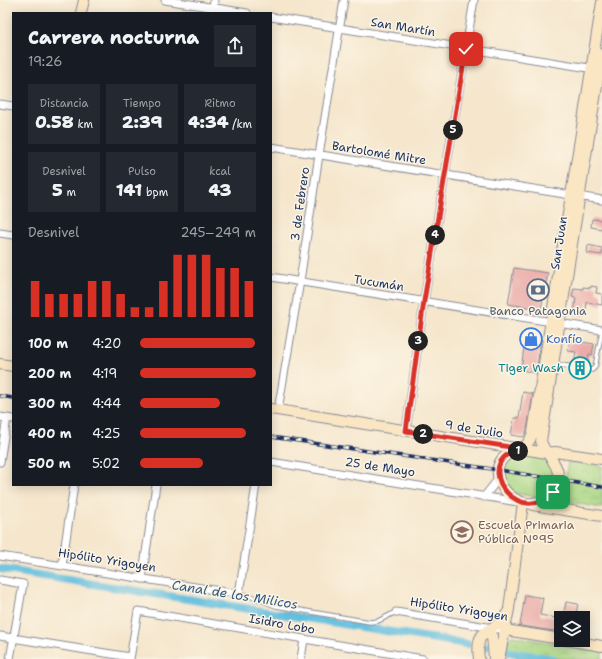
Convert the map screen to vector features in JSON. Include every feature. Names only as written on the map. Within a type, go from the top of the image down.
[{"type":"main road","points":[[81,12],[84,0]]},
{"type":"main road","name":"San Juan","points":[[598,69],[602,2]]},
{"type":"main road","name":"San Juan","points":[[523,449],[530,440],[533,432],[556,322],[576,196],[598,69],[602,54]]},
{"type":"main road","name":"San Juan","points":[[523,503],[536,503],[550,495],[559,480],[556,464],[542,447],[541,441],[552,370],[556,322]]},
{"type":"main road","points":[[0,364],[12,366]]},
{"type":"main road","name":"9 de Julio","points":[[274,409],[548,453],[555,452],[602,459]]},
{"type":"main road","points":[[499,659],[509,609],[523,503],[507,494],[499,478],[498,470],[502,459],[508,454],[523,449]]},
{"type":"main road","name":"25 de Mayo","points":[[523,503],[602,516]]},
{"type":"main road","points":[[479,659],[478,652],[481,636],[489,628],[500,623],[505,618],[509,609]]},
{"type":"main road","name":"Hipólito Yrigoyen","points":[[505,630],[554,638]]},
{"type":"main road","points":[[481,636],[485,634],[492,636],[494,659]]},
{"type":"main road","points":[[590,644],[602,646]]},
{"type":"street","points":[[165,0],[241,12]]},
{"type":"street","name":"3 de Febrero","points":[[274,409],[300,281],[318,155],[344,0]]},
{"type":"street","points":[[406,431],[424,301],[474,0]]},
{"type":"street","name":"San Martín","points":[[272,17],[598,69]]},
{"type":"street","points":[[0,104],[12,106]]},
{"type":"street","name":"Bartolomé Mitre","points":[[272,147],[602,200]]},
{"type":"street","points":[[0,232],[12,235]]},
{"type":"street","name":"Tucumán","points":[[272,276],[602,330]]},
{"type":"street","points":[[0,462],[7,418]]},
{"type":"street","name":"25 de Mayo","points":[[272,462],[523,503]]},
{"type":"street","points":[[484,497],[499,478]]},
{"type":"street","points":[[62,566],[74,486]]},
{"type":"street","points":[[142,579],[156,486]]},
{"type":"street","points":[[238,594],[256,486]]},
{"type":"street","name":"Hipólito Yrigoyen","points":[[0,556],[238,594]]},
{"type":"street","points":[[0,580],[23,584],[10,659]]},
{"type":"street","name":"Isidro Lobo","points":[[130,658],[138,611],[423,659]]},
{"type":"street","name":"Hipólito Yrigoyen","points":[[396,612],[505,630]]},
{"type":"street","points":[[0,636],[130,658]]},
{"type":"street","points":[[301,659],[304,640]]},
{"type":"lane","points":[[552,370],[561,365],[592,370],[595,367],[602,330]]},
{"type":"lane","name":"Hipólito Yrigoyen","points":[[238,594],[250,596],[276,606],[370,622],[378,621],[396,612]]},
{"type":"green space","points":[[521,455],[543,458],[551,469],[552,479],[550,484],[543,493],[537,497],[513,493],[503,478],[504,470],[510,460]]},
{"type":"green space","points":[[568,461],[602,466],[602,508],[562,501]]},
{"type":"green space","points":[[512,636],[554,643],[554,647],[578,647],[602,651],[602,659],[516,659],[517,652],[507,650],[508,639]]},
{"type":"building","points":[[592,219],[602,220],[602,229],[591,227]]},
{"type":"building","points":[[588,245],[602,248],[602,255],[587,253]]},
{"type":"building","points":[[514,268],[548,273],[541,309],[508,304]]},
{"type":"building","points":[[591,286],[597,287],[596,293],[602,294],[602,305],[587,302],[585,316],[574,315],[576,298],[572,297],[574,288],[583,289],[583,287],[591,288]]},
{"type":"building","points":[[526,333],[532,334],[532,336],[537,337],[537,339],[541,339],[536,373],[521,370]]},
{"type":"building","points":[[570,340],[594,344],[592,355],[589,354],[587,366],[574,364],[576,352],[568,351]]},
{"type":"building","points":[[523,392],[533,394],[527,430],[523,437],[511,435],[514,418],[519,418]]},
{"type":"building","points":[[525,595],[543,598],[540,615],[554,618],[554,631],[520,626]]},
{"type":"building","points":[[566,602],[578,604],[576,611],[564,611]]},
{"type":"waterway","name":"Canal de los Milicos","points":[[0,569],[467,644]]},
{"type":"waterway","name":"Canal de los Milicos","points":[[503,651],[553,659]]},
{"type":"railway","points":[[0,396],[12,398]]},
{"type":"railway","points":[[272,437],[499,470],[602,487]]},
{"type":"place","name":"Banco Patagonia","points":[[538,290]]},
{"type":"place","name":"Konfío","points":[[531,339]]},
{"type":"place","name":"Tiger Wash","points":[[580,368]]},
{"type":"place","name":"Escuela Primaria Pública Nº95","points":[[462,532]]},
{"type":"route","points":[[466,49],[424,301],[406,431],[523,449],[508,454],[502,459],[498,470],[499,478],[507,494],[523,503],[536,503],[546,498],[553,492]]}]
